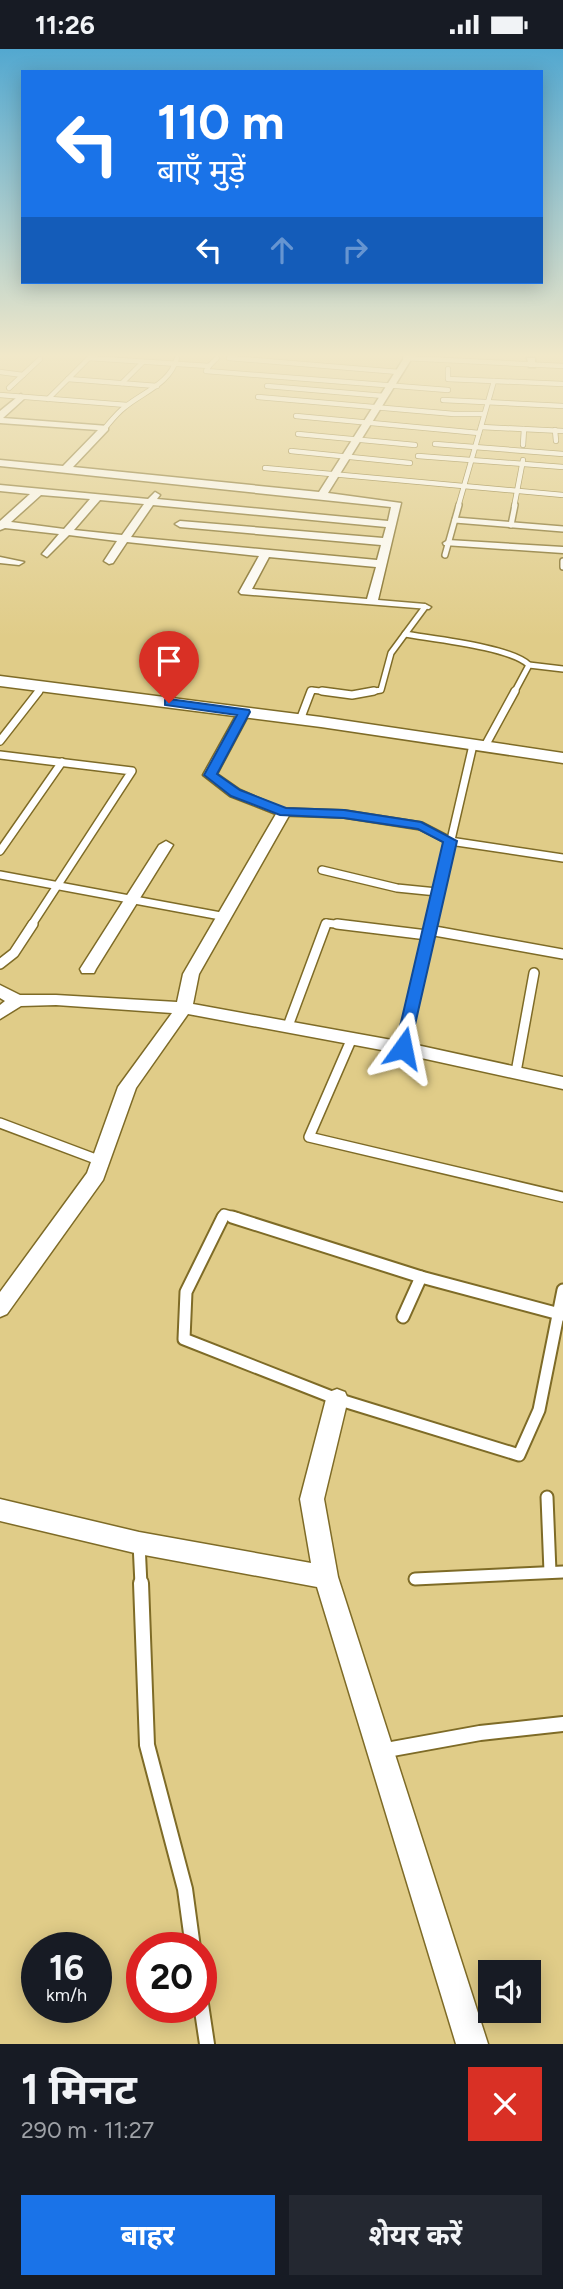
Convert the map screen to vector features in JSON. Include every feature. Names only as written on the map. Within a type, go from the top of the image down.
[{"type":"street","points":[[65,470],[83,451]]},
{"type":"street","points":[[322,495],[349,451]]},
{"type":"street","points":[[1,464],[277,490],[397,505],[372,602]]},
{"type":"street","points":[[110,561],[166,479]]},
{"type":"street","points":[[0,488],[392,524]]},
{"type":"street","points":[[243,551],[277,490]]},
{"type":"street","points":[[1,525],[39,491]]},
{"type":"street","points":[[47,554],[97,497]]},
{"type":"street","points":[[167,544],[191,505]]},
{"type":"street","points":[[180,524],[387,542]]},
{"type":"street","points":[[1,525],[382,564]]},
{"type":"street","points":[[447,549],[563,550]]},
{"type":"street","points":[[265,553],[245,592],[425,607]]},
{"type":"street","points":[[0,560],[19,562]]},
{"type":"street","points":[[0,681],[244,712],[563,758]]},
{"type":"street","points":[[2,1302],[96,1175],[127,1087],[184,1009],[191,974],[284,812],[235,793],[210,775],[244,712]]},
{"type":"street","points":[[88,969],[166,845]]},
{"type":"street","points":[[0,990],[17,1001]]},
{"type":"street","points":[[0,1013],[17,1001],[56,1000],[184,1009],[352,1038],[563,1083]]},
{"type":"street","points":[[337,1399],[312,1499],[326,1577],[472,2044]]},
{"type":"street","points":[[0,1510],[139,1543],[326,1577]]},
{"type":"lane","points":[[292,451],[410,463]]},
{"type":"lane","points":[[447,549],[474,451]]},
{"type":"lane","points":[[510,525],[524,451]]},
{"type":"lane","points":[[544,451],[563,454]]},
{"type":"lane","points":[[418,456],[563,467]]},
{"type":"lane","points":[[265,468],[563,495]]},
{"type":"lane","points":[[455,520],[563,529]]},
{"type":"lane","points":[[563,561],[563,567]]},
{"type":"lane","points":[[300,720],[312,690],[352,695],[381,690],[391,653],[425,607]]},
{"type":"lane","points":[[405,634],[486,648],[524,660],[529,665],[563,670]]},
{"type":"lane","points":[[403,1048],[450,841],[479,745],[529,665]]},
{"type":"lane","points":[[0,741],[43,686]]},
{"type":"lane","points":[[0,755],[132,771],[14,953],[0,964]]},
{"type":"lane","points":[[0,851],[62,762]]},
{"type":"lane","points":[[284,812],[344,814],[421,826],[450,841],[563,858]]},
{"type":"lane","points":[[322,870],[397,888],[437,892],[436,897]]},
{"type":"lane","points":[[0,875],[226,917]]},
{"type":"lane","points":[[288,1027],[326,923],[428,932],[563,954]]},
{"type":"lane","points":[[516,1072],[534,973]]},
{"type":"lane","points":[[352,1038],[309,1137],[563,1197]]},
{"type":"lane","points":[[0,1123],[101,1161]]},
{"type":"lane","points":[[561,1315],[421,1277],[224,1214],[186,1292],[184,1339],[337,1399],[519,1455],[539,1410],[561,1315],[563,1290]]},
{"type":"lane","points":[[403,1318],[421,1277]]},
{"type":"lane","points":[[415,1579],[557,1572],[547,1497]]},
{"type":"lane","points":[[139,1543],[147,1745],[185,1889],[191,1932]]},
{"type":"lane","points":[[379,1751],[480,1733],[563,1724]]},
{"type":"lane","points":[[204,2023],[207,2044]]},
{"type":"route","points":[[169,703],[244,712],[210,775],[235,793],[284,812],[344,814],[421,826],[450,841],[403,1048]]}]
